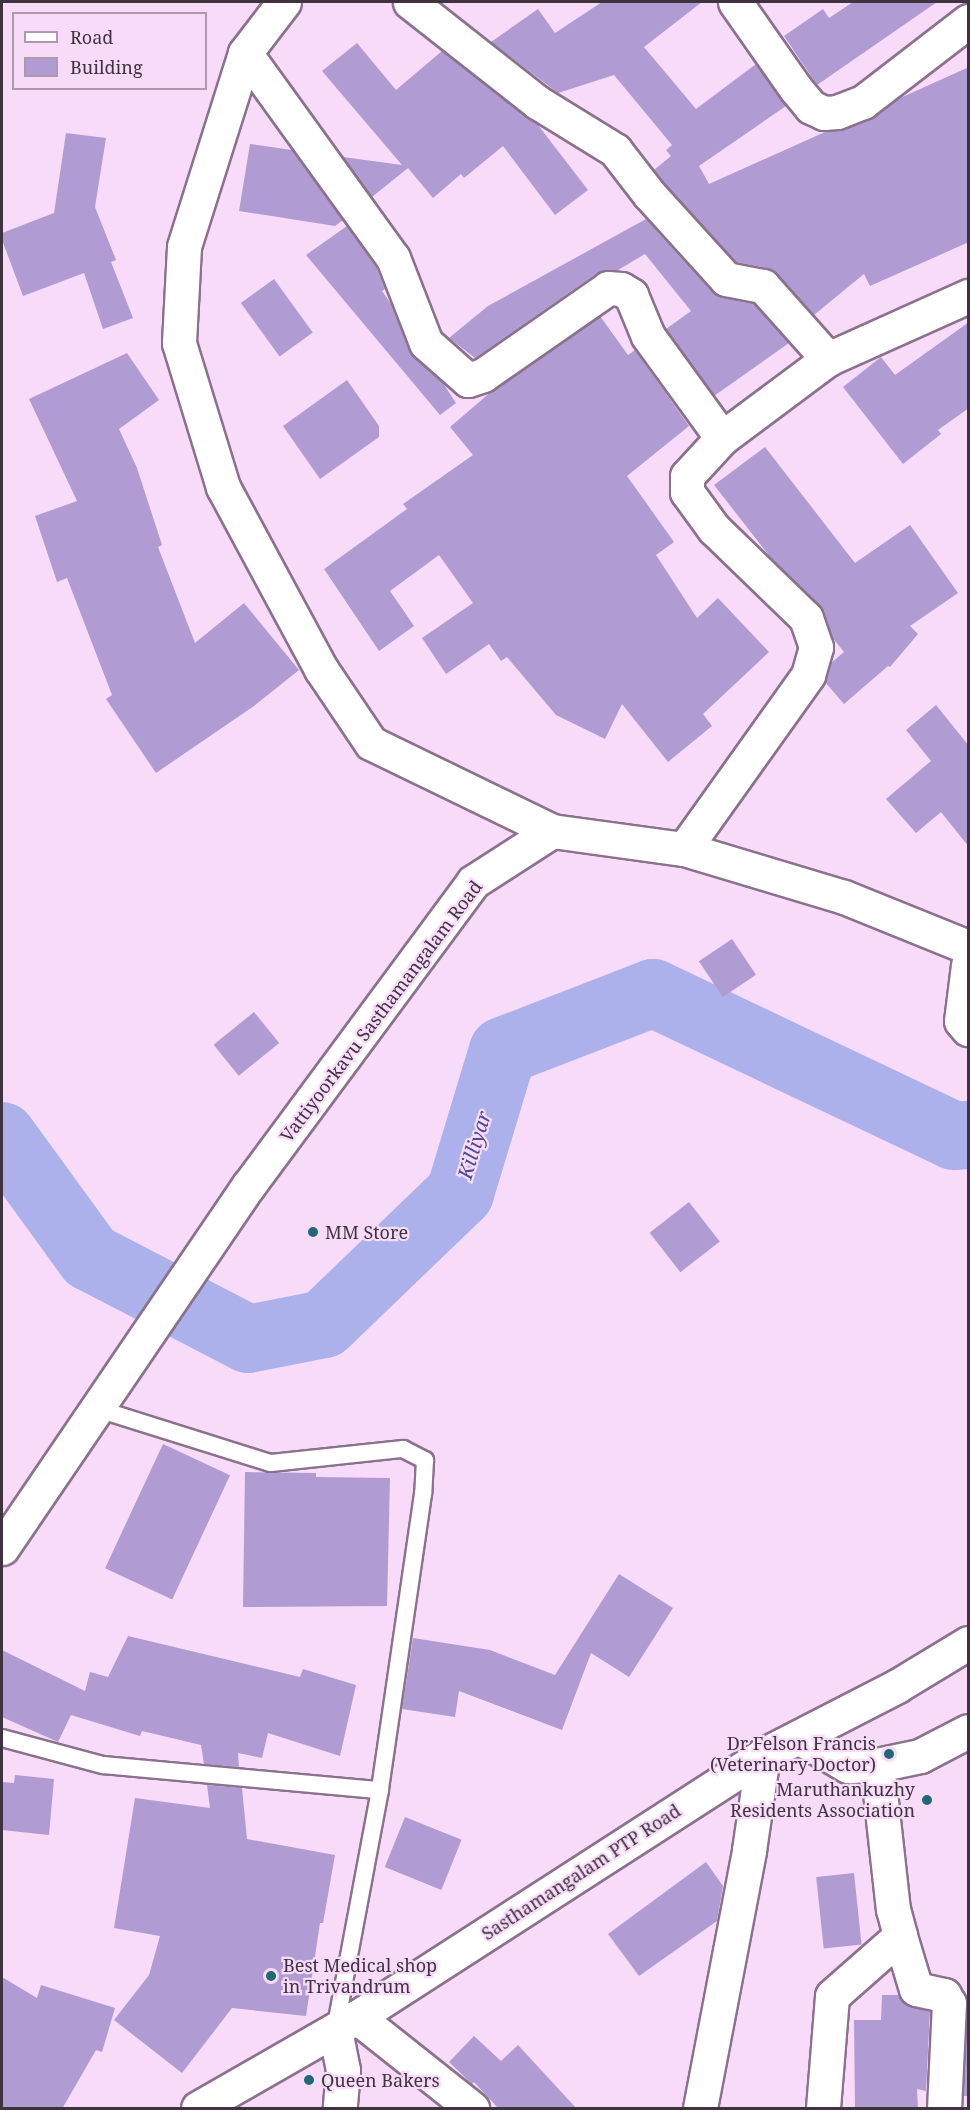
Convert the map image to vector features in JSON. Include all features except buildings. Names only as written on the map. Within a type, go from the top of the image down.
[{"type":"street","points":[[284,2],[245,53],[184,247],[179,343],[223,487],[321,669],[371,743],[552,831],[684,849],[844,897],[969,947]]},
{"type":"street","points":[[410,2],[537,102],[615,150],[649,194],[726,279],[763,286],[828,360]]},
{"type":"street","points":[[735,2],[796,90],[811,107],[824,113],[837,112],[863,102],[969,21]]},
{"type":"street","points":[[245,53],[393,258],[426,343],[468,380],[483,375],[608,288],[621,289],[631,296],[648,336],[722,438]]},
{"type":"street","points":[[684,849],[808,675],[816,647],[806,618],[714,529],[687,492],[687,476],[722,438],[828,360],[969,296]]},
{"type":"street","name":"Vattiyoorkavu Sasthamangalam Road","points":[[101,1399],[249,1185],[473,882],[552,831]]},
{"type":"street","points":[[969,965],[961,1021],[969,1029]]},
{"type":"street","points":[[2,1548],[101,1399]]},
{"type":"street","name":"Sasthamangalam PTP Road","points":[[198,2109],[346,2024],[763,1755],[800,1738],[969,1644]]},
{"type":"street","points":[[800,1738],[848,1766],[877,1765],[920,1756],[969,1731]]},
{"type":"street","points":[[700,2109],[749,1850],[763,1755]]},
{"type":"street","points":[[877,1765],[893,1910],[916,1989],[944,1995],[959,2021],[944,2109]]},
{"type":"street","points":[[823,2109],[832,1996],[900,1936]]},
{"type":"street","points":[[340,2109],[346,2024]]},
{"type":"street","points":[[346,2024],[472,2109]]},
{"type":"lane","points":[[101,1399],[271,1463],[403,1449],[425,1460],[423,1494],[346,2024]]},
{"type":"lane","points":[[2,1738],[103,1765],[380,1790]]},
{"type":"waterway","name":"Killiyar","points":[[2,1136],[90,1257],[248,1339],[324,1324],[460,1193],[503,1051],[653,993],[954,1136],[968,1135]]},
{"type":"place","name":"MM Store","points":[[313,1232]]},
{"type":"place","name":"Dr Felson Francis (Veterinary Doctor)","points":[[889,1754]]},
{"type":"place","name":"Maruthankuzhy Residents Association","points":[[927,1800]]},
{"type":"place","name":"Best Medical shop in Trivandrum","points":[[271,1976]]},
{"type":"place","name":"Queen Bakers","points":[[309,2080]]}]
